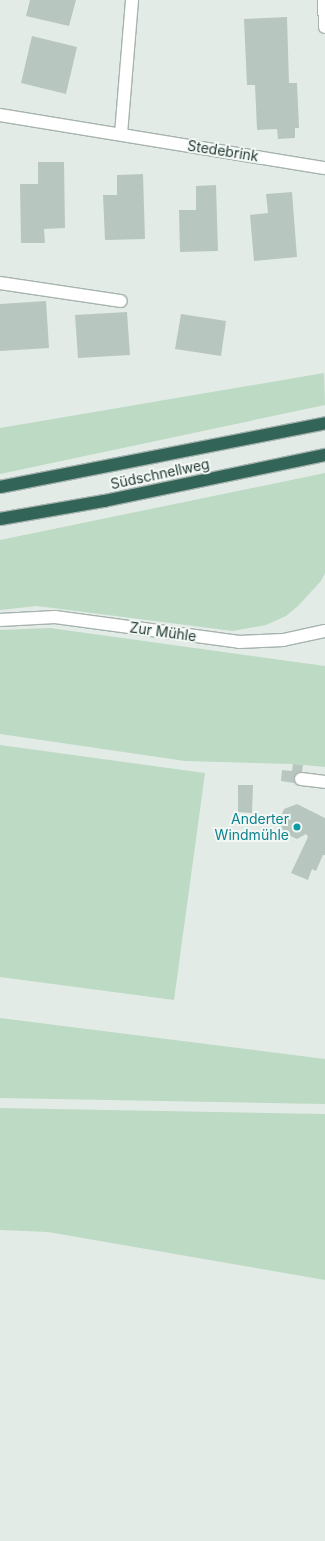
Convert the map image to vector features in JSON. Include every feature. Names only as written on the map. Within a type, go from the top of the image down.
[{"type":"highway","name":"Südschnellweg","points":[[0,488],[325,423]]},
{"type":"highway","name":"Südschnellweg","points":[[0,519],[104,501],[325,455]]},
{"type":"street","points":[[121,134],[132,0]]},
{"type":"street","points":[[324,0],[325,27]]},
{"type":"street","name":"Stedebrink","points":[[0,115],[325,168]]},
{"type":"street","points":[[0,283],[121,301]]},
{"type":"street","name":"Zur Mühle","points":[[0,620],[55,617],[239,642],[283,640],[325,631]]},
{"type":"street","points":[[301,779],[325,782]]},
{"type":"green space","points":[[324,373],[325,405],[0,474],[0,428]]},
{"type":"green space","points":[[325,473],[325,573],[321,581],[298,606],[286,616],[266,625],[233,631],[37,606],[0,610],[0,540]]},
{"type":"green space","points":[[50,628],[325,666],[325,767],[293,764],[185,761],[0,734],[0,630]]},
{"type":"green space","points":[[0,745],[205,773],[174,1000],[0,977]]},
{"type":"green space","points":[[0,1018],[325,1059],[325,1104],[0,1098]]},
{"type":"green space","points":[[0,1108],[325,1114],[325,1280],[48,1232],[0,1230]]},
{"type":"building","points":[[30,0],[76,0],[69,26],[26,16]]},
{"type":"building","points":[[287,17],[289,83],[297,83],[299,128],[295,128],[295,138],[278,139],[277,129],[257,130],[255,85],[247,85],[244,19]]},
{"type":"building","points":[[32,36],[77,47],[66,94],[21,83]]},
{"type":"building","points":[[38,162],[64,162],[65,228],[44,229],[45,243],[21,243],[20,184],[38,184]]},
{"type":"building","points":[[143,174],[145,239],[105,240],[103,195],[117,195],[117,175]]},
{"type":"building","points":[[216,185],[218,251],[180,252],[179,210],[196,210],[196,186]]},
{"type":"building","points":[[292,192],[297,257],[254,261],[250,215],[268,213],[266,194]]},
{"type":"building","points":[[46,301],[49,348],[0,351],[0,304]]},
{"type":"building","points":[[127,312],[130,355],[78,358],[75,315]]},
{"type":"building","points":[[181,314],[226,321],[221,356],[175,349]]},
{"type":"building","points":[[293,764],[303,765],[300,784],[281,781],[282,770],[292,771]]},
{"type":"building","points":[[238,785],[253,785],[252,813],[238,812]]},
{"type":"building","points":[[297,804],[325,818],[325,855],[323,855],[316,871],[312,869],[308,880],[291,873],[308,837],[306,834],[297,839],[284,833],[279,821],[284,809]]},
{"type":"place","name":"Anderter Windmühle","points":[[297,827]]}]
